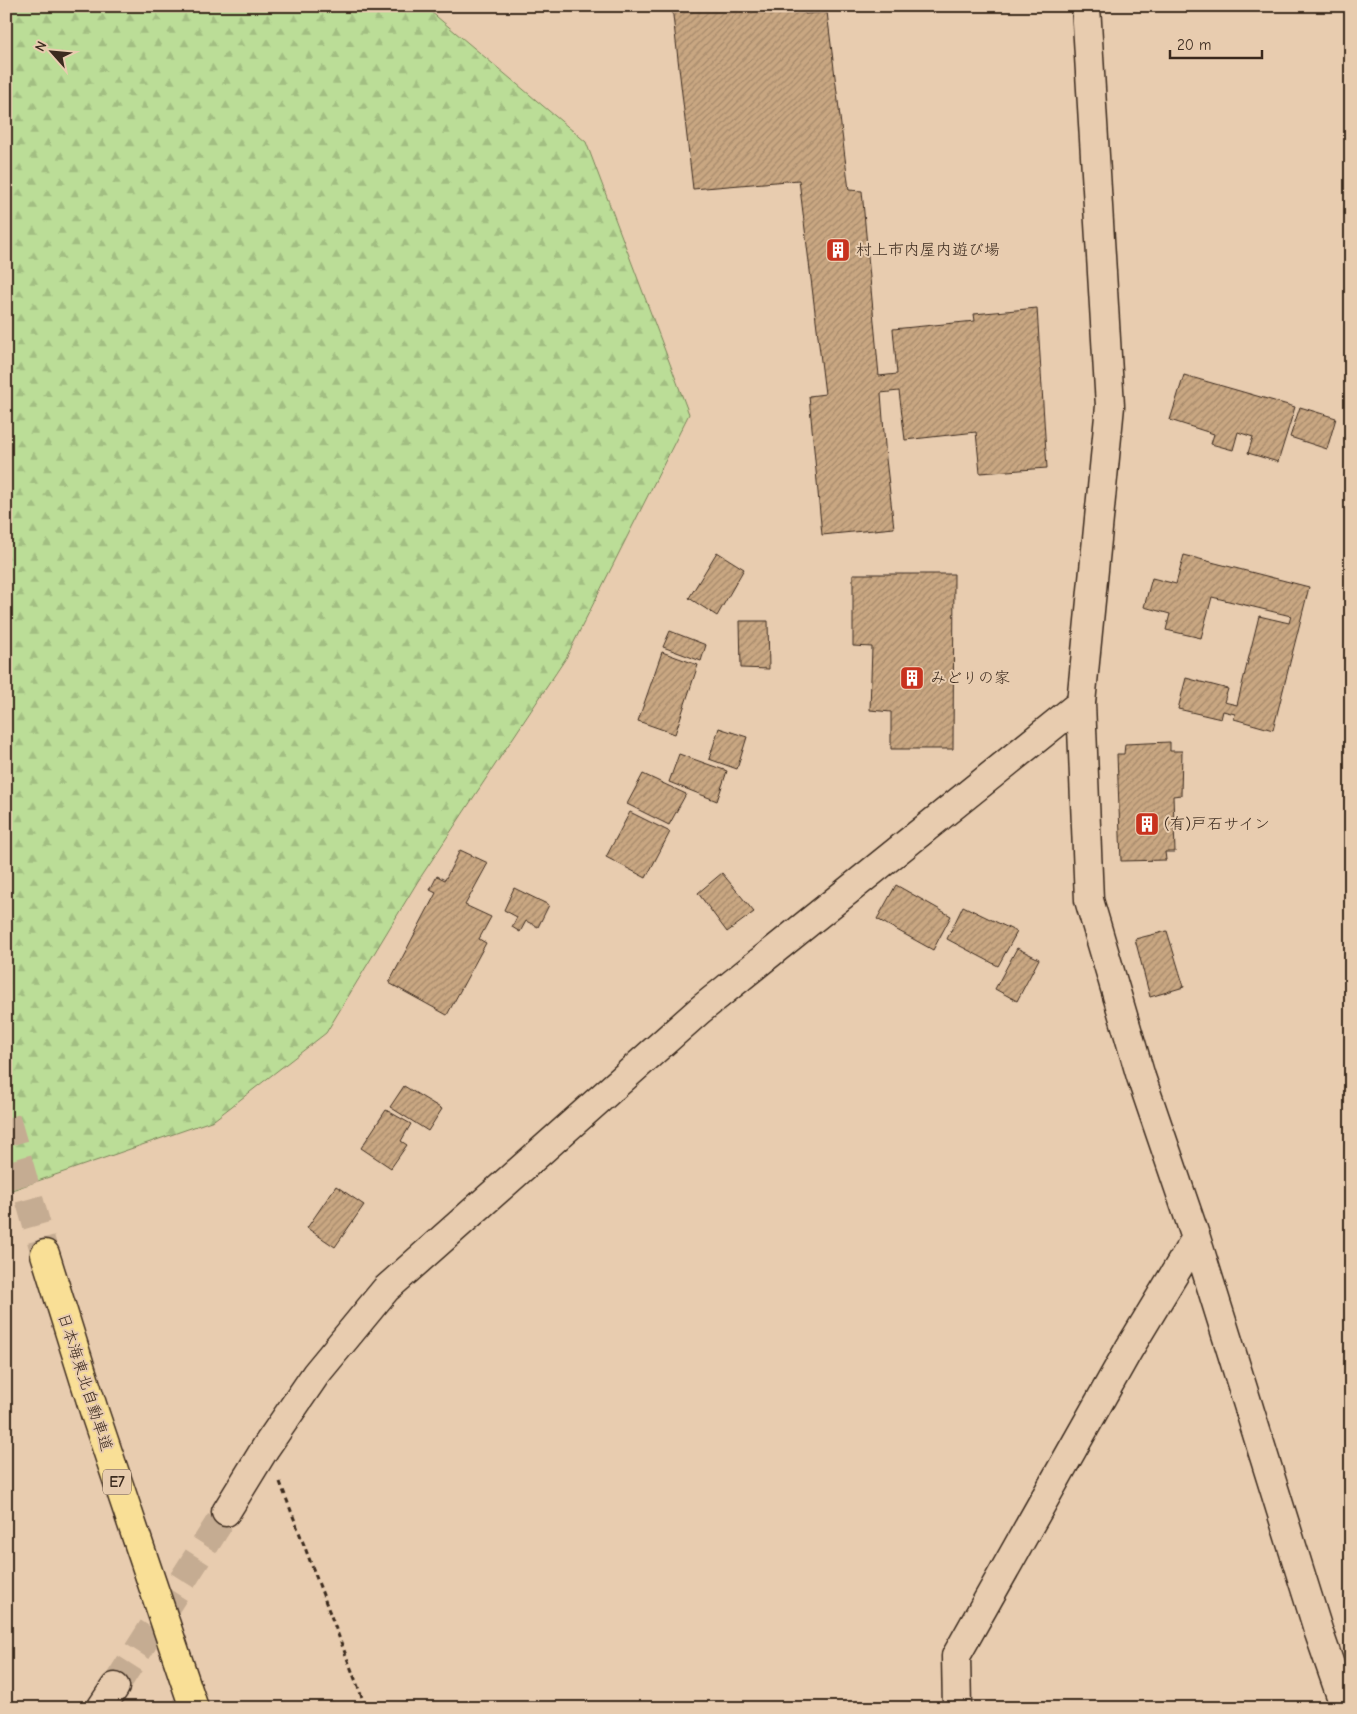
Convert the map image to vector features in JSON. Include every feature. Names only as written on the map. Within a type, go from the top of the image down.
[{"type":"highway","name":"日本海東北自動車道","points":[[45,1254],[95,1414],[194,1708]]},
{"type":"street","points":[[1086,6],[1110,406],[1081,703],[1089,900],[1141,1077],[1196,1238],[1319,1634],[1345,1708]]},
{"type":"street","points":[[226,1512],[266,1447],[316,1374],[386,1289],[700,1010],[1081,703]]},
{"type":"street","points":[[957,1708],[956,1656],[1129,1350],[1196,1238]]},
{"type":"path","points":[[266,1447],[366,1708]]},
{"type":"green space","points":[[6,6],[424,6],[586,142],[689,414],[566,658],[418,881],[326,1033],[214,1120],[6,1192]]},
{"type":"building","name":"村上市内屋内遊び場","points":[[804,6],[805,14],[827,12],[849,190],[862,191],[879,376],[897,374],[893,329],[975,321],[974,314],[1037,308],[1047,468],[980,473],[976,432],[905,440],[899,391],[881,393],[894,528],[822,535],[809,396],[825,394],[799,180],[693,189],[672,7]]},
{"type":"building","points":[[1184,375],[1295,407],[1278,462],[1248,453],[1253,437],[1238,432],[1233,450],[1211,444],[1214,434],[1170,420]]},
{"type":"building","points":[[1300,407],[1336,418],[1327,449],[1290,437]]},
{"type":"building","points":[[717,552],[744,569],[717,616],[689,598]]},
{"type":"building","points":[[1184,555],[1309,587],[1273,730],[1234,719],[1235,714],[1223,711],[1221,719],[1178,709],[1186,678],[1228,689],[1224,702],[1237,705],[1259,616],[1289,623],[1291,616],[1212,597],[1201,638],[1166,630],[1170,614],[1144,607],[1152,578],[1176,584]]},
{"type":"building","name":"みどりの家","points":[[853,574],[954,574],[953,749],[891,749],[891,712],[870,710],[872,647],[853,646]]},
{"type":"building","points":[[740,621],[768,621],[769,669],[741,668]]},
{"type":"building","points":[[670,631],[706,645],[701,661],[663,647]]},
{"type":"building","points":[[662,652],[698,665],[675,734],[638,721]]},
{"type":"building","points":[[719,728],[747,737],[737,769],[709,759]]},
{"type":"building","name":"(有)戸石サイン","points":[[1170,742],[1170,751],[1182,751],[1181,795],[1173,796],[1175,852],[1165,852],[1166,860],[1121,861],[1117,754],[1124,754],[1125,744]]},
{"type":"building","points":[[679,754],[727,771],[717,801],[669,782]]},
{"type":"building","points":[[643,774],[686,794],[669,825],[627,804]]},
{"type":"building","points":[[630,812],[670,832],[646,878],[606,857]]},
{"type":"building","points":[[460,850],[488,863],[465,905],[491,917],[479,939],[486,943],[447,1015],[389,983],[436,893],[430,890],[437,876],[445,880]]},
{"type":"building","points":[[722,873],[754,912],[727,932],[698,893]]},
{"type":"building","points":[[896,885],[951,916],[933,950],[877,919]]},
{"type":"building","points":[[514,888],[549,905],[538,927],[526,921],[520,932],[512,927],[517,917],[504,910]]},
{"type":"building","points":[[963,906],[1017,932],[998,966],[947,939]]},
{"type":"building","points":[[1167,931],[1184,987],[1150,997],[1135,939]]},
{"type":"building","points":[[1017,948],[1039,959],[1017,1001],[995,989]]},
{"type":"building","points":[[404,1086],[442,1109],[428,1131],[390,1107]]},
{"type":"building","points":[[386,1110],[411,1124],[401,1141],[407,1145],[391,1168],[361,1148]]},
{"type":"building","points":[[336,1186],[364,1205],[335,1247],[307,1228]]},
{"type":"tunnel","points":[[6,1118],[45,1254]]},
{"type":"tunnel","points":[[115,1687],[226,1512]]},
{"type":"place","name":"村上市内屋内遊び場","points":[[838,250]]},
{"type":"place","name":"みどりの家","points":[[912,678]]},
{"type":"place","name":"(有)戸石サイン","points":[[1147,824]]}]
